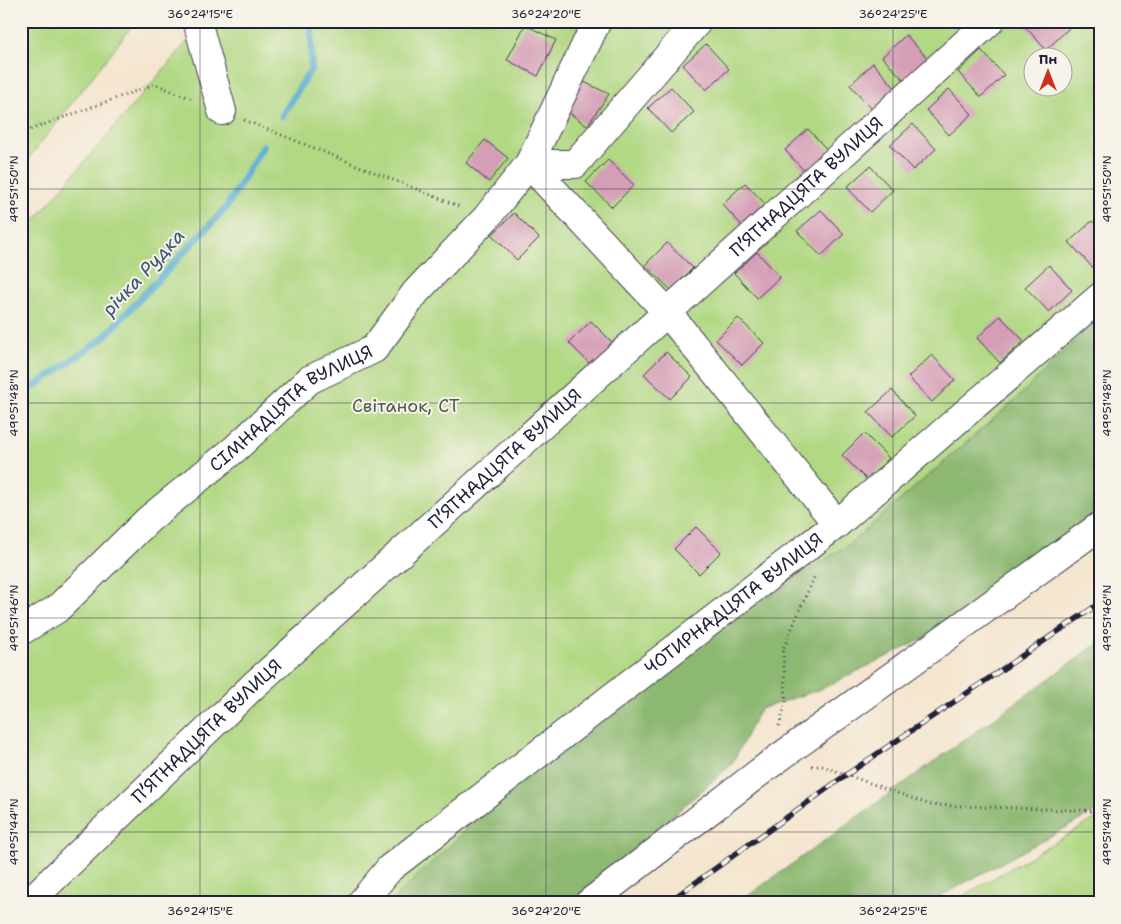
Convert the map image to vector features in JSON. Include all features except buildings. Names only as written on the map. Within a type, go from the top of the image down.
[{"type":"street","points":[[198,21],[222,110]]},
{"type":"street","name":"СІМНАДЦЯТА ВУЛИЦЯ","points":[[21,632],[57,609],[149,519],[236,448],[309,380],[374,349],[416,292],[487,218],[529,164],[597,21]]},
{"type":"street","points":[[529,164],[575,164],[698,21]]},
{"type":"street","name":"П’ЯТНАДЦЯТА ВУЛИЦЯ","points":[[28,903],[252,686],[990,21]]},
{"type":"street","points":[[529,164],[667,312],[837,524]]},
{"type":"street","name":"ЧОТИРНАДЦЯТА ВУЛИЦЯ","points":[[361,903],[390,868],[837,524],[1100,297]]},
{"type":"street","points":[[589,903],[769,765],[1100,526]]},
{"type":"path","points":[[21,133],[155,84],[487,218]]},
{"type":"path","points":[[769,765],[786,703],[783,649],[818,568]]},
{"type":"path","points":[[822,766],[931,806],[1100,811]]},
{"type":"green space","points":[[21,21],[136,21],[21,168]]},
{"type":"green space","name":"Світанок, СТ","points":[[205,21],[1100,21],[1100,326],[853,541],[410,903],[21,903],[21,236]]},
{"type":"green space","points":[[1100,316],[1100,538],[988,607],[821,689],[760,709],[732,764],[612,869],[579,903],[389,903],[583,719],[853,541],[1011,404]]},
{"type":"green space","points":[[1100,642],[1100,809],[928,903],[738,903]]},
{"type":"green space","points":[[1100,816],[1100,903],[951,903]]},
{"type":"waterway","name":"річка Рудка","points":[[282,116],[311,69],[312,21]]},
{"type":"waterway","name":"річка Рудка","points":[[21,396],[102,339],[226,208],[263,146]]},
{"type":"railway","points":[[667,903],[846,775],[1100,603]]}]
